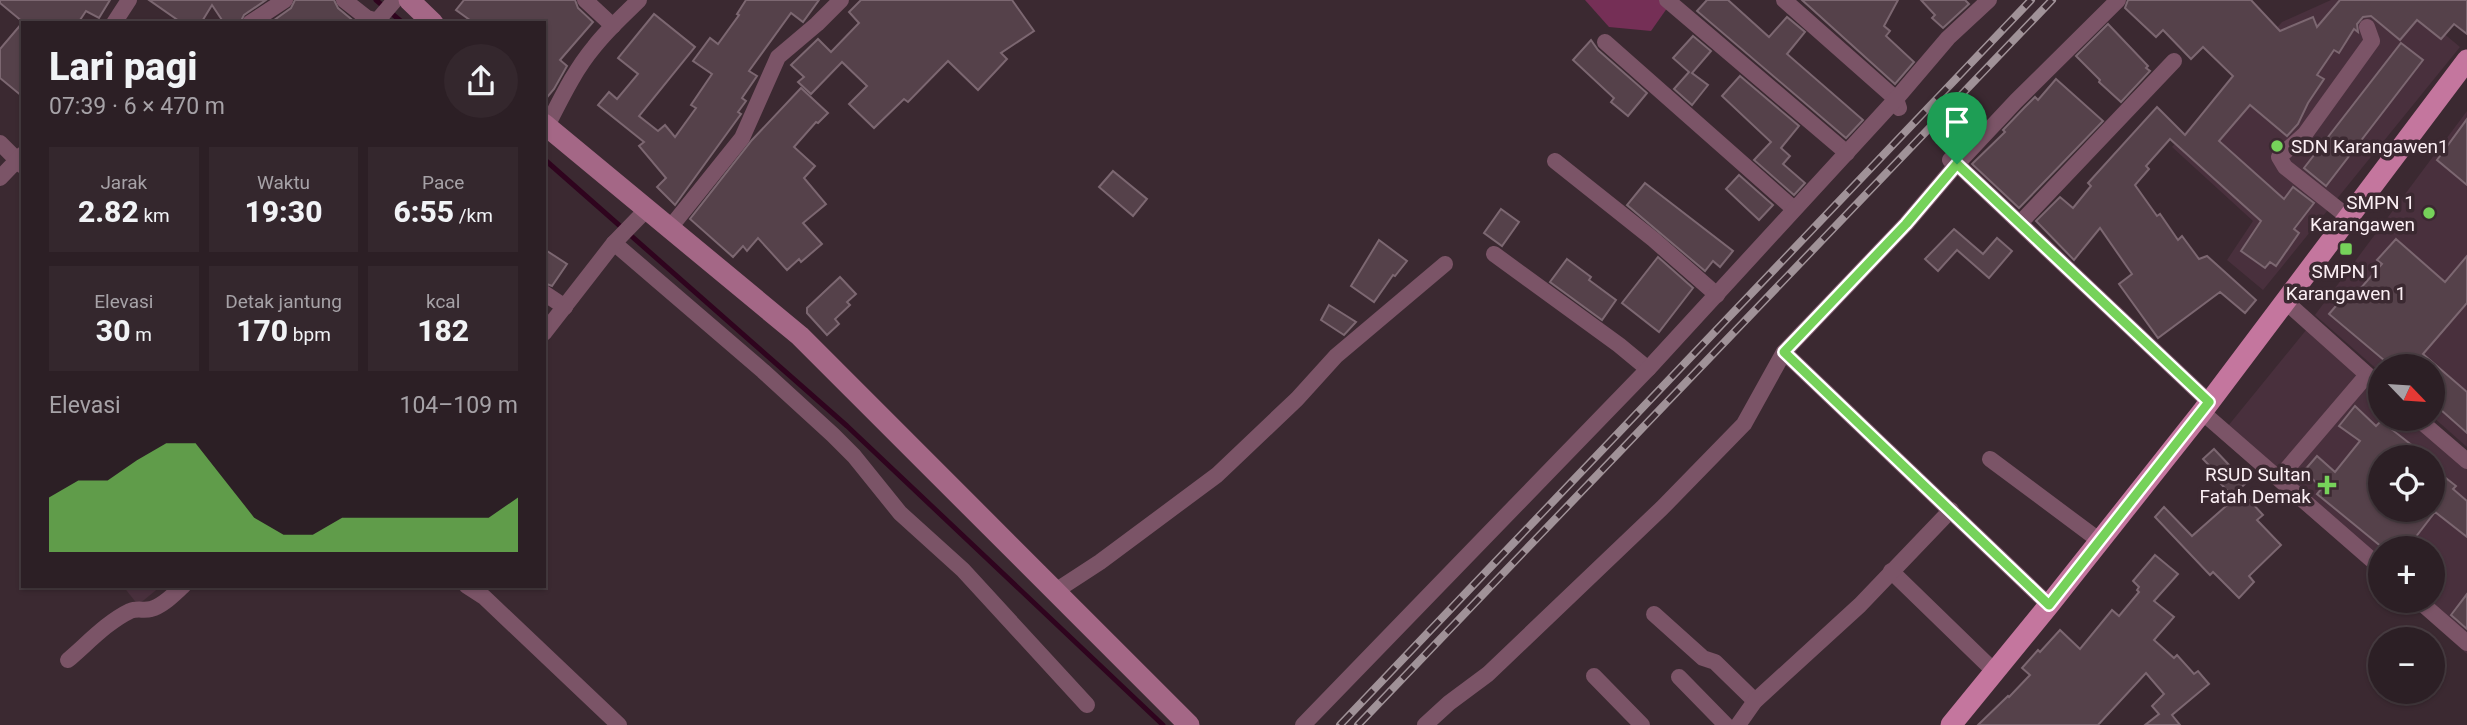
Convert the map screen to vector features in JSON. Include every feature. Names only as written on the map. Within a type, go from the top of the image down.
[{"type":"main road","points":[[399,0],[430,21]]},
{"type":"main road","points":[[1951,725],[2206,407],[2348,217],[2464,73]]},
{"type":"main road","points":[[546,125],[641,215],[668,229],[800,336],[1189,725]]},
{"type":"street","points":[[115,21],[129,0]]},
{"type":"street","points":[[253,21],[285,0]]},
{"type":"street","points":[[344,0],[370,20],[379,20],[399,0]]},
{"type":"street","points":[[586,0],[613,26]]},
{"type":"street","points":[[546,125],[570,80],[594,47],[639,0]]},
{"type":"street","points":[[668,229],[741,138],[778,57],[841,0]]},
{"type":"street","points":[[1667,0],[1847,153]]},
{"type":"street","points":[[1784,0],[1898,105]]},
{"type":"street","points":[[1303,725],[1648,369],[1847,153],[1898,105],[1948,38],[1989,0]]},
{"type":"street","points":[[1425,725],[1488,674],[1662,508],[1744,424],[1784,352],[1906,224],[1953,162],[2118,0]]},
{"type":"street","points":[[2348,217],[2286,167],[2279,157],[2305,134],[2372,41],[2367,27]]},
{"type":"street","points":[[1605,42],[1794,209]]},
{"type":"street","points":[[2020,223],[2174,61]]},
{"type":"street","points":[[0,143],[21,161],[0,178]]},
{"type":"street","points":[[1555,161],[1653,239],[1717,295]]},
{"type":"street","points":[[1953,162],[2020,223],[2279,478],[2368,556]]},
{"type":"street","points":[[546,330],[617,240],[641,215]]},
{"type":"street","points":[[617,240],[833,435],[854,456],[900,513],[963,570],[1087,705]]},
{"type":"street","points":[[1494,254],[1648,369]]},
{"type":"street","points":[[1054,592],[1100,562],[1217,475],[1297,399],[1336,356],[1445,264]]},
{"type":"street","points":[[546,294],[565,307]]},
{"type":"street","points":[[2279,478],[2367,375],[2285,301]]},
{"type":"street","points":[[1784,352],[2049,605]]},
{"type":"street","points":[[2432,431],[2467,461]]},
{"type":"street","points":[[1990,459],[2100,541]]},
{"type":"street","points":[[1738,725],[1755,701],[1860,605],[1951,510]]},
{"type":"street","points":[[1891,571],[1994,671]]},
{"type":"street","points":[[68,660],[126,613],[133,609],[149,610],[158,607],[181,588]]},
{"type":"street","points":[[470,588],[484,597],[619,725]]},
{"type":"street","points":[[2433,613],[2467,643]]},
{"type":"street","points":[[1654,614],[1703,658],[1716,662],[1755,701]]},
{"type":"street","points":[[1594,676],[1642,725]]},
{"type":"street","points":[[1679,677],[1726,725]]},
{"type":"shaded area","points":[[1585,0],[1667,0],[1670,4],[1651,31],[1609,27]]},
{"type":"shaded area","name":"SDN Karangawen1","points":[[2331,0],[2404,0],[2460,47],[2263,290],[2227,260],[2253,221],[2172,147],[2282,22]]},
{"type":"shaded area","name":"SMPN 1 Karangawen","points":[[2467,111],[2467,447],[2445,428],[2445,354],[2368,354],[2368,361],[2315,315]]},
{"type":"shaded area","name":"RSUD Sultan Fatah Demak","points":[[2311,324],[2368,374],[2368,431],[2434,431],[2467,461],[2467,654],[2445,635],[2445,627],[2436,627],[2421,613],[2445,613],[2445,536],[2368,536],[2368,567],[2219,437]]},
{"type":"shaded area","points":[[125,588],[159,588],[138,605]]},
{"type":"building","points":[[0,0],[110,0],[99,18],[86,11],[79,21],[22,21],[0,3]]},
{"type":"building","points":[[149,0],[266,0],[244,15],[241,21],[223,21],[212,5],[202,21],[179,21]]},
{"type":"building","points":[[295,0],[334,0],[338,8],[354,21],[273,21],[291,8]]},
{"type":"building","points":[[464,0],[575,0],[578,8],[593,22],[560,60],[567,66],[546,99],[546,21],[471,21],[456,10]]},
{"type":"building","points":[[746,0],[819,0],[803,22],[791,13],[749,71],[757,76],[742,98],[746,101],[738,112],[741,114],[675,205],[657,187],[666,178],[639,146],[644,142],[598,105],[609,92],[617,99],[638,74],[618,58],[654,14],[695,47],[639,116],[658,131],[665,125],[675,137],[696,108],[691,105],[712,74],[693,61],[710,38],[718,44],[739,15],[737,14]]},
{"type":"building","points":[[861,0],[1012,0],[1034,31],[1001,53],[1007,59],[978,90],[948,61],[908,102],[904,99],[874,128],[849,104],[867,86],[842,62],[811,94],[798,82],[804,77],[791,65],[818,39],[831,52],[859,23],[849,12]]},
{"type":"building","points":[[1707,0],[1728,0],[1769,37],[1787,17],[1805,32],[1787,54],[1863,120],[1846,138],[1697,11]]},
{"type":"building","points":[[1802,0],[1898,0],[1884,26],[1890,31],[1886,36],[1914,62],[1895,84]]},
{"type":"building","points":[[1921,0],[1965,0],[1969,4],[1943,28],[1932,18],[1935,15]]},
{"type":"building","points":[[2128,0],[2251,0],[2280,31],[2313,17],[2317,27],[2340,0],[2467,0],[2467,34],[2454,24],[2441,39],[2417,20],[2400,40],[2371,16],[2363,17],[2357,24],[2358,32],[2354,29],[2339,53],[2334,50],[2317,75],[2324,79],[2298,124],[2287,136],[2250,105],[2219,141],[2284,199],[2293,187],[2314,203],[2294,229],[2299,233],[2276,266],[2270,262],[2265,268],[2241,251],[2261,221],[2170,139],[2146,166],[2149,169],[2135,185],[2178,240],[2182,236],[2199,259],[2207,256],[2256,300],[2245,313],[2220,292],[2158,338],[2119,284],[2132,274],[2100,228],[2074,260],[2036,221],[2060,197],[2073,208],[2091,186],[2088,183],[2157,107],[2185,135],[2233,76],[2203,47],[2191,59],[2163,30],[2156,37],[2125,8]]},
{"type":"building","points":[[21,24],[21,95],[0,78],[0,49]]},
{"type":"building","points":[[2108,24],[2150,71],[2121,102],[2076,56]]},
{"type":"building","points":[[1693,36],[1711,51],[1692,73],[1708,85],[1692,105],[1674,89],[1689,72],[1673,58]]},
{"type":"building","points":[[1591,40],[1598,50],[1647,93],[1628,116],[1611,102],[1614,98],[1573,60]]},
{"type":"building","points":[[2401,43],[2423,60],[2326,186],[2304,168]]},
{"type":"building","points":[[1740,76],[1799,126],[1781,148],[1790,156],[1783,164],[1805,183],[1794,195],[1754,160],[1771,142],[1722,96]]},
{"type":"building","points":[[2056,79],[2103,121],[2019,208],[1972,164],[2005,132],[2003,130],[2024,108],[2035,97],[2038,100]]},
{"type":"building","points":[[801,88],[828,113],[816,122],[794,147],[815,166],[804,178],[826,204],[803,223],[822,244],[787,270],[758,238],[747,251],[743,246],[733,257],[690,219],[752,140]]},
{"type":"building","points":[[2467,119],[2467,185],[2437,160]]},
{"type":"building","points":[[1113,171],[1147,199],[1133,216],[1099,187]]},
{"type":"building","points":[[1739,175],[1773,205],[1759,220],[1726,189]]},
{"type":"building","points":[[1645,183],[1733,251],[1720,267],[1713,261],[1705,271],[1627,205]]},
{"type":"building","points":[[1501,209],[1519,222],[1502,246],[1484,233]]},
{"type":"building","points":[[1954,229],[1983,254],[1997,238],[2012,251],[1989,278],[1957,250],[1938,271],[1925,259]]},
{"type":"building","points":[[2396,239],[2445,282],[2467,256],[2467,303],[2423,354],[2377,354],[2329,314],[2348,292],[2353,297],[2382,264],[2377,260]]},
{"type":"building","points":[[1379,240],[1407,261],[1395,276],[1393,275],[1374,302],[1351,286]]},
{"type":"building","points":[[546,250],[567,264],[552,286],[546,284]]},
{"type":"building","points":[[1658,257],[1693,288],[1659,332],[1622,303]]},
{"type":"building","points":[[1567,259],[1616,300],[1602,320],[1550,282]]},
{"type":"building","points":[[840,277],[856,294],[847,302],[850,305],[835,319],[839,324],[827,335],[807,313],[807,308]]},
{"type":"building","points":[[1329,305],[1356,322],[1344,335],[1321,320]]},
{"type":"building","points":[[2445,373],[2467,392],[2467,433],[2445,414]]},
{"type":"building","points":[[2355,406],[2368,418],[2368,431],[2394,431],[2412,445],[2368,445],[2368,522],[2427,522],[2417,536],[2368,536],[2317,494],[2322,488],[2304,471],[2317,456],[2335,472],[2360,441],[2339,426]]},
{"type":"building","points":[[2214,449],[2246,483],[2232,496],[2221,484],[2224,481],[2203,459]]},
{"type":"building","points":[[2445,477],[2456,486],[2453,489],[2467,501],[2467,537],[2445,520]]},
{"type":"building","points":[[2242,492],[2263,515],[2257,520],[2281,545],[2249,576],[2254,582],[2239,598],[2213,572],[2210,575],[2155,517],[2164,507],[2192,536]]},
{"type":"building","points":[[2155,555],[2178,574],[2154,601],[2174,617],[2154,640],[2174,658],[2177,655],[2194,674],[2198,671],[2209,684],[2172,715],[2180,725],[2145,725],[2159,714],[2152,706],[2164,694],[2146,673],[2098,725],[1978,725],[2030,675],[2022,668],[2060,630],[2080,649],[2112,610],[2119,616],[2139,592],[2139,587],[2133,581]]},
{"type":"building","points":[[2467,594],[2467,629],[2451,615]]},
{"type":"waterway","points":[[376,0],[401,21]]},
{"type":"waterway","points":[[546,161],[847,426],[1163,725]]},
{"type":"railway","points":[[1340,725],[2031,0]]},
{"type":"railway","points":[[1358,725],[2052,0]]},
{"type":"place","name":"SDN Karangawen1","points":[[2277,146]]},
{"type":"place","name":"SMPN 1 Karangawen","points":[[2429,213]]},
{"type":"place","name":"SMPN 1 Karangawen 1","points":[[2346,249]]},
{"type":"place","name":"RSUD Sultan Fatah Demak","points":[[2327,485]]},
{"type":"route","points":[[1957,164],[2209,402],[2049,605],[1784,352],[1906,224],[1957,164]]}]
